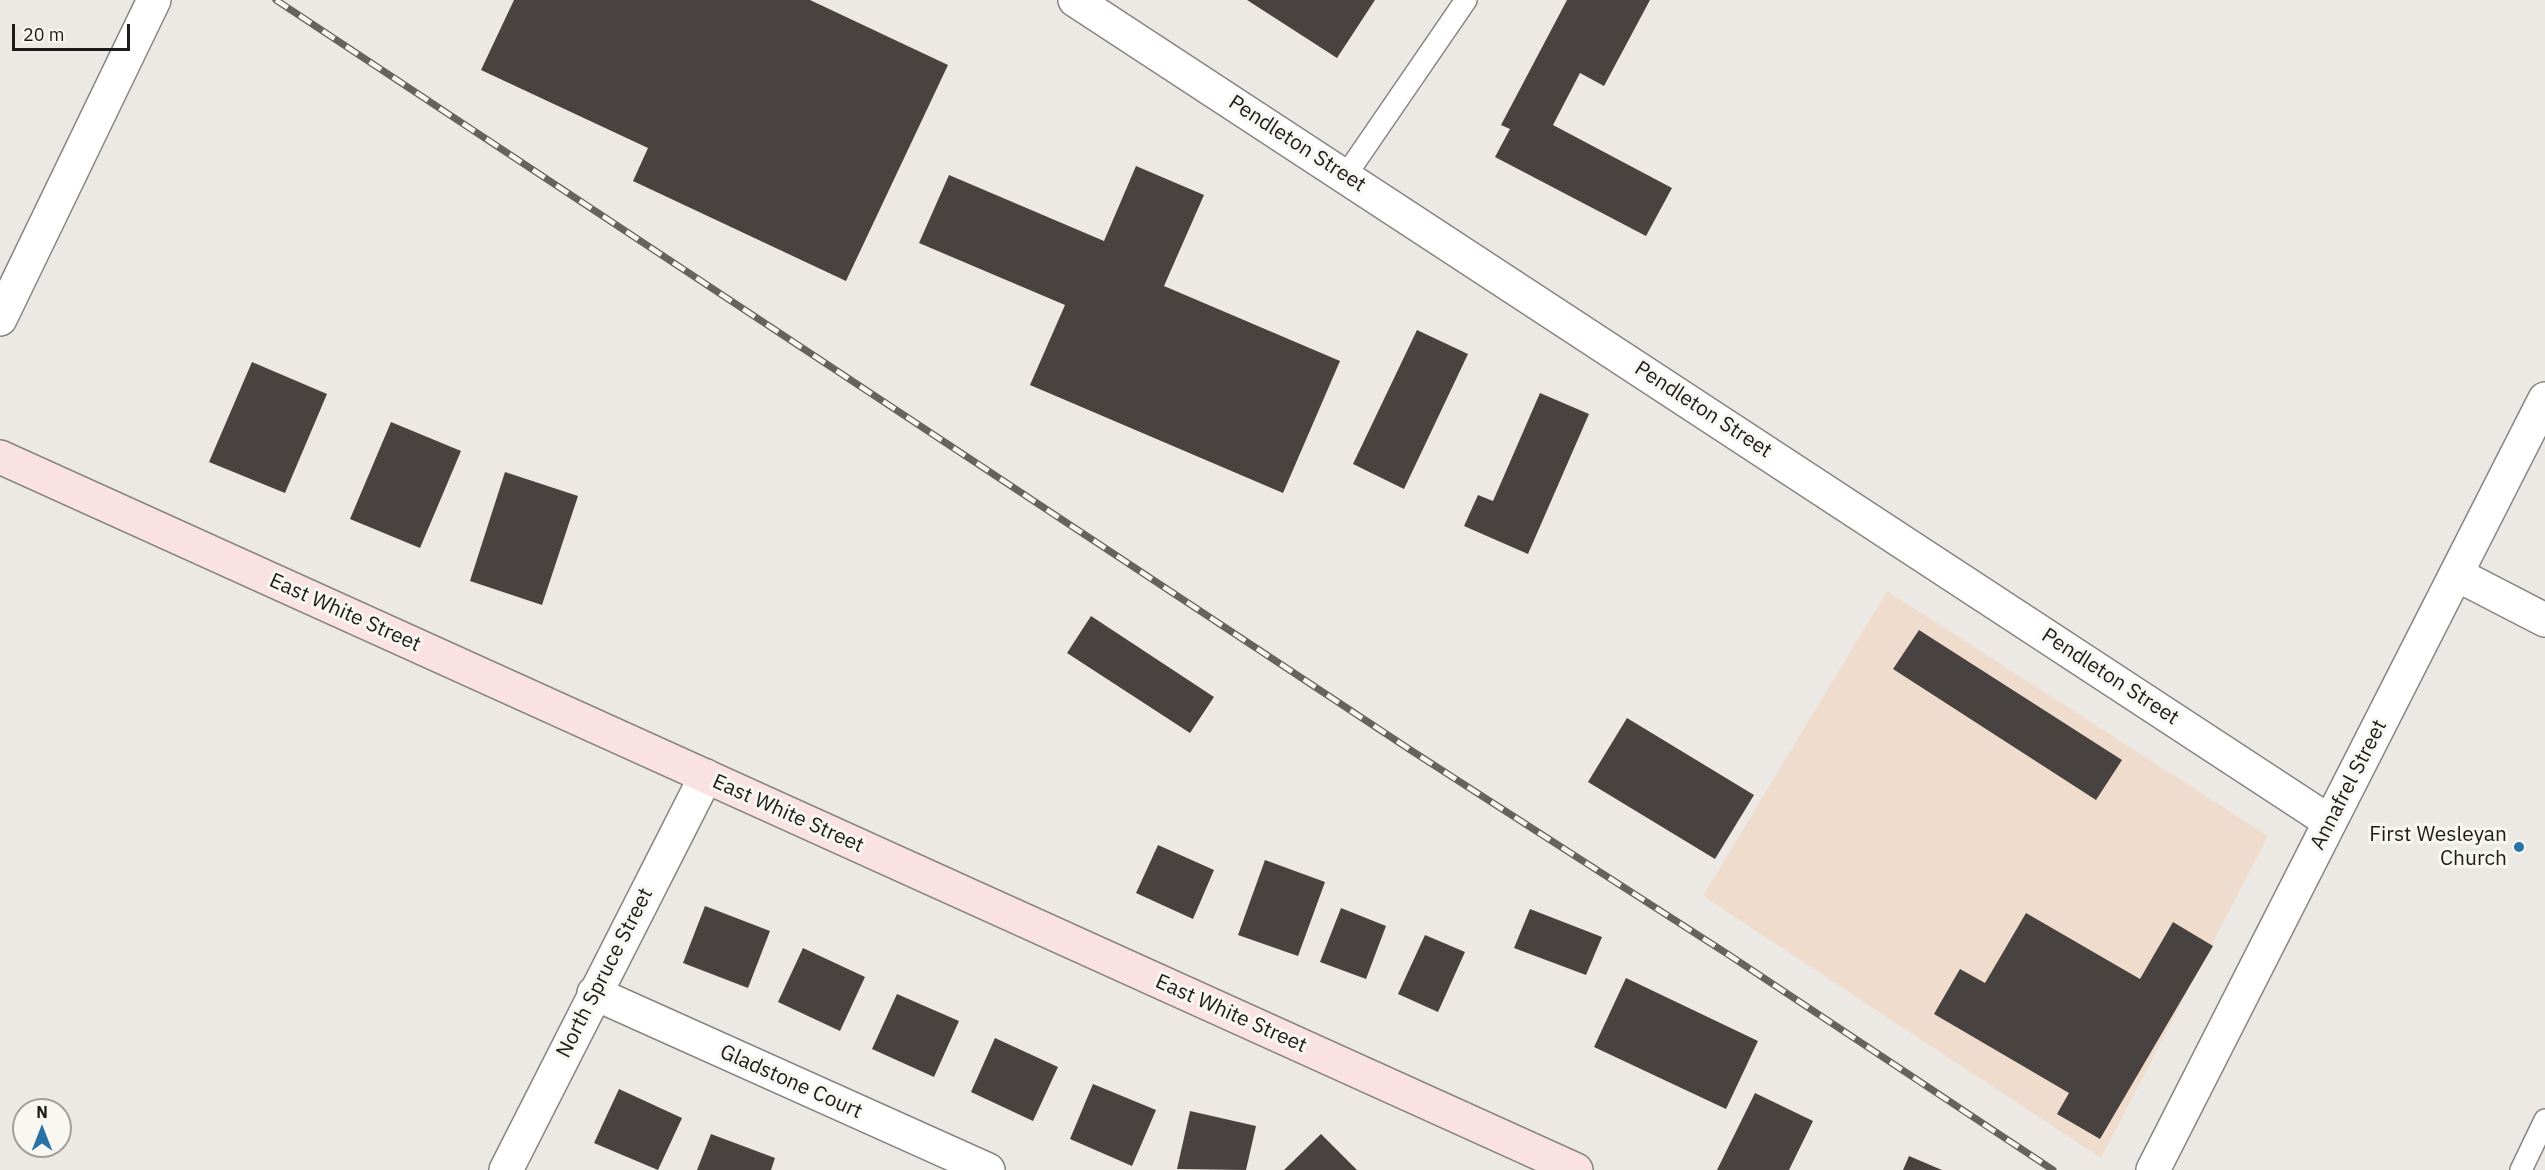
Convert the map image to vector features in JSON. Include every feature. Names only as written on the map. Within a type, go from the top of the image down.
[{"type":"street","points":[[0,319],[154,0]]},
{"type":"street","name":"Pendleton Street","points":[[1076,0],[2330,822]]},
{"type":"street","name":"Annafrel Street","points":[[2155,1169],[2545,399]]},
{"type":"street","name":"East White Street","points":[[0,457],[1576,1170]]},
{"type":"street","points":[[2456,574],[2545,620]]},
{"type":"street","name":"North Spruce Street","points":[[506,1170],[594,993],[706,777]]},
{"type":"street","name":"Gladstone Court","points":[[594,993],[988,1170]]},
{"type":"lane","points":[[1346,175],[1466,0]]},
{"type":"lane","points":[[2521,1170],[2545,1120]]},
{"type":"shaded area","points":[[1887,591],[2268,836],[2101,1158],[1703,896]]},
{"type":"building","points":[[514,0],[810,0],[948,65],[846,281],[633,181],[648,148],[481,70]]},
{"type":"building","points":[[1247,0],[1375,0],[1337,58]]},
{"type":"building","points":[[1567,0],[1650,0],[1604,86],[1580,73],[1553,125],[1672,188],[1646,236],[1495,157],[1510,129],[1501,125]]},
{"type":"building","points":[[1136,166],[1204,195],[1164,286],[1340,361],[1283,493],[1030,385],[1065,305],[919,243],[949,175],[1104,241]]},
{"type":"building","points":[[1417,330],[1468,354],[1404,489],[1353,464]]},
{"type":"building","points":[[252,362],[327,394],[285,493],[209,462]]},
{"type":"building","points":[[1540,393],[1589,414],[1528,554],[1464,526],[1478,495],[1493,501]]},
{"type":"building","points":[[391,422],[461,451],[420,548],[350,519]]},
{"type":"building","points":[[505,472],[578,496],[542,605],[470,581]]},
{"type":"building","points":[[1091,616],[1214,697],[1190,733],[1067,653]]},
{"type":"building","points":[[1919,630],[2122,760],[2096,800],[1893,669]]},
{"type":"building","points":[[1627,718],[1754,795],[1715,859],[1588,782]]},
{"type":"building","points":[[1158,845],[1214,870],[1193,919],[1136,893]]},
{"type":"building","points":[[1265,860],[1325,882],[1298,956],[1238,935]]},
{"type":"building","points":[[705,906],[770,931],[748,988],[683,963]]},
{"type":"building","points":[[1341,908],[1386,926],[1366,979],[1320,962]]},
{"type":"building","points":[[1530,909],[1602,937],[1586,975],[1514,948]]},
{"type":"building","points":[[2026,913],[2140,979],[2173,922],[2213,946],[2100,1139],[2057,1114],[2069,1093],[1934,1014],[1960,969],[1985,983]]},
{"type":"building","points":[[1425,935],[1465,952],[1438,1012],[1398,994]]},
{"type":"building","points":[[803,948],[865,977],[840,1031],[778,1002]]},
{"type":"building","points":[[1626,978],[1758,1041],[1726,1109],[1594,1047]]},
{"type":"building","points":[[897,994],[959,1021],[934,1077],[872,1049]]},
{"type":"building","points":[[995,1038],[1058,1067],[1033,1121],[971,1092]]},
{"type":"building","points":[[1093,1084],[1156,1110],[1132,1166],[1070,1139]]},
{"type":"building","points":[[619,1089],[682,1118],[658,1170],[594,1143]]},
{"type":"building","points":[[1755,1093],[1813,1121],[1789,1170],[1717,1170]]},
{"type":"building","points":[[1190,1111],[1256,1126],[1246,1170],[1177,1169]]},
{"type":"building","points":[[711,1134],[775,1158],[771,1170],[697,1170]]},
{"type":"building","points":[[1321,1134],[1357,1170],[1284,1170]]},
{"type":"building","points":[[1909,1156],[1942,1170],[1903,1170]]},
{"type":"railway","points":[[276,0],[1412,751],[1729,955],[2053,1170]]},
{"type":"place","name":"First Wesleyan Church","points":[[2519,847]]}]
